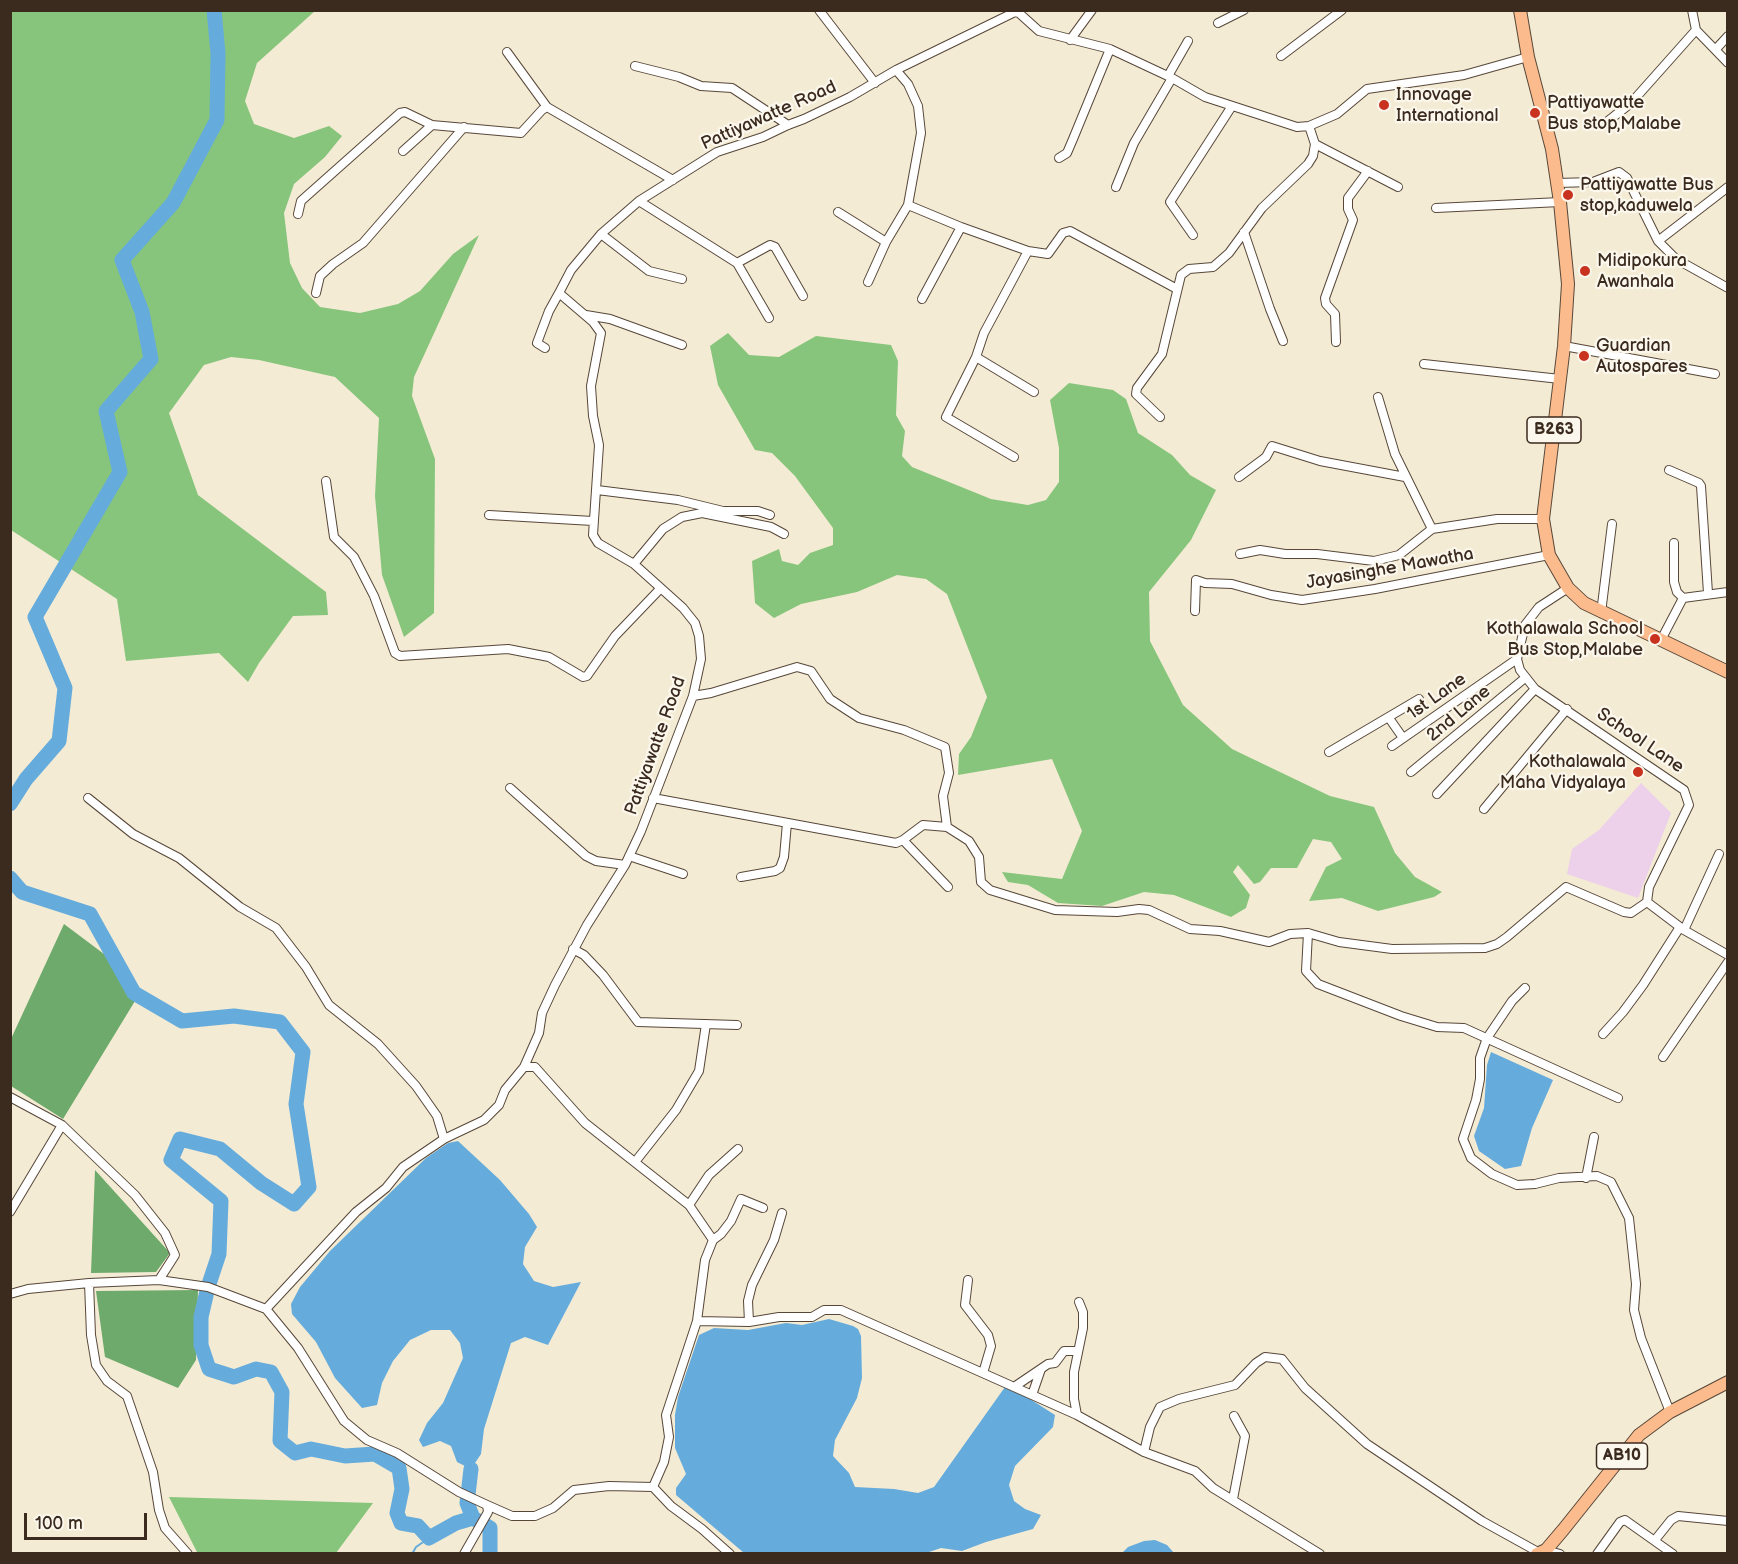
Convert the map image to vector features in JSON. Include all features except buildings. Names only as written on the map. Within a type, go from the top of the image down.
[{"type":"main road","name":"B263","points":[[1520,10],[1528,57],[1552,149],[1568,284],[1564,346],[1543,519],[1549,555],[1568,588],[1584,603],[1728,672]]},
{"type":"main road","name":"AB10","points":[[1540,1552],[1639,1435],[1670,1412],[1728,1382]]},
{"type":"street","points":[[819,10],[875,83]]},
{"type":"street","points":[[1070,40],[1092,10]]},
{"type":"street","points":[[1218,23],[1244,10]]},
{"type":"street","points":[[1281,56],[1342,10]]},
{"type":"street","points":[[1692,10],[1696,30],[1728,63]]},
{"type":"street","name":"Pattiyawatte Road","points":[[545,348],[537,342],[549,310],[571,270],[602,234],[639,201],[717,152],[804,119],[896,70],[1018,12],[1039,31],[1110,49],[1170,77],[1205,98],[1297,127],[1309,126]]},
{"type":"street","points":[[1608,121],[1631,103],[1696,30]]},
{"type":"street","points":[[1716,49],[1728,36]]},
{"type":"street","points":[[1116,187],[1134,143],[1188,41]]},
{"type":"street","points":[[1059,158],[1067,153],[1110,49]]},
{"type":"street","points":[[507,52],[548,107],[673,180]]},
{"type":"street","points":[[1160,417],[1136,394],[1137,388],[1162,354],[1181,275],[1190,270],[1213,267],[1228,253],[1262,208],[1308,164],[1313,156],[1315,144],[1309,126],[1337,114],[1367,89],[1464,75],[1528,57]]},
{"type":"street","points":[[635,66],[679,77],[701,86],[732,88],[788,125]]},
{"type":"street","points":[[868,282],[886,242],[908,205],[921,133],[918,106],[908,84],[896,70]]},
{"type":"street","points":[[1193,235],[1170,202],[1232,106]]},
{"type":"street","points":[[298,214],[301,201],[400,113],[405,112],[432,125],[520,133],[542,110],[548,107]]},
{"type":"street","points":[[403,151],[432,125]]},
{"type":"street","points":[[316,293],[320,276],[363,243],[464,127]]},
{"type":"street","points":[[1315,144],[1398,187]]},
{"type":"street","points":[[1336,342],[1335,314],[1326,304],[1325,298],[1353,220],[1348,209],[1348,198],[1368,171]]},
{"type":"street","points":[[1557,183],[1593,182],[1619,172],[1627,178],[1658,241],[1676,259],[1727,286]]},
{"type":"street","points":[[1658,241],[1728,187]]},
{"type":"street","points":[[639,201],[737,263],[769,318]]},
{"type":"street","points":[[1436,208],[1560,202]]},
{"type":"street","points":[[908,205],[1028,251],[1048,254],[1063,233],[1070,231],[1177,289]]},
{"type":"street","points":[[838,212],[886,242]]},
{"type":"street","points":[[922,299],[961,227]]},
{"type":"street","points":[[1244,232],[1270,309],[1284,341]]},
{"type":"street","points":[[602,234],[649,271],[682,279]]},
{"type":"street","points":[[737,263],[770,245],[774,247],[803,296]]},
{"type":"street","points":[[1014,457],[946,417],[976,357],[984,333],[1028,251]]},
{"type":"street","points":[[489,515],[593,521],[599,445],[593,416],[591,386],[601,333],[593,322],[559,294]]},
{"type":"street","points":[[583,314],[610,319],[682,345]]},
{"type":"street","points":[[1564,346],[1715,374]]},
{"type":"street","points":[[976,357],[1034,392]]},
{"type":"street","points":[[1424,364],[1560,379]]},
{"type":"street","points":[[1378,397],[1395,454],[1432,529]]},
{"type":"street","points":[[1239,477],[1266,457],[1272,446],[1320,461],[1405,477]]},
{"type":"street","points":[[1670,470],[1701,486],[1708,593]]},
{"type":"street","points":[[326,481],[334,537],[354,557],[374,596],[395,653],[400,656],[508,649],[549,657],[583,677],[587,676],[615,636],[660,589]]},
{"type":"street","points":[[597,490],[678,500],[723,511],[758,511],[770,515]]},
{"type":"street","points":[[634,564],[663,529],[682,517],[702,513],[771,527],[784,534]]},
{"type":"street","points":[[1240,554],[1260,550],[1374,561],[1399,555],[1432,529],[1497,519],[1543,519]]},
{"type":"street","name":"Pattiyawatte Road","points":[[267,1309],[356,1212],[386,1188],[403,1167],[444,1139],[484,1120],[499,1106],[505,1090],[524,1067],[539,1033],[542,1013],[573,949],[626,865],[693,696],[701,660],[699,636],[695,623],[683,608],[634,564],[598,543],[593,535],[593,521]]},
{"type":"street","points":[[1601,613],[1612,524]]},
{"type":"street","points":[[1674,543],[1674,582],[1677,592],[1683,598]]},
{"type":"street","name":"Jayasinghe Mawatha","points":[[1195,611],[1197,580],[1205,583],[1232,584],[1271,595],[1302,600],[1375,589],[1549,555]]},
{"type":"street","points":[[1517,659],[1525,625],[1539,607],[1568,588]]},
{"type":"street","points":[[1683,598],[1728,591]]},
{"type":"street","points":[[1661,640],[1683,598]]},
{"type":"street","name":"School Lane","points":[[1517,659],[1525,678],[1535,689],[1674,782],[1684,790],[1688,797],[1689,805],[1686,814],[1649,887],[1647,902]]},
{"type":"street","name":"1st Lane","points":[[1392,746],[1517,659]]},
{"type":"street","points":[[693,696],[711,693],[797,667],[811,671],[830,699],[859,718],[904,730],[945,747],[949,772],[943,796],[947,827]]},
{"type":"street","name":"2nd Lane","points":[[1411,772],[1525,678]]},
{"type":"street","points":[[1437,794],[1535,689]]},
{"type":"street","name":"1st Lane","points":[[1329,752],[1419,699]]},
{"type":"street","points":[[1484,809],[1567,709]]},
{"type":"street","name":"1st Lane","points":[[1389,718],[1403,738]]},
{"type":"street","points":[[510,788],[586,856],[596,861],[626,865]]},
{"type":"street","points":[[88,798],[134,834],[179,858],[240,907],[276,928],[306,968],[329,1005],[378,1044],[416,1086],[436,1116],[444,1139]]},
{"type":"street","points":[[653,798],[896,843],[923,825],[947,827],[969,841],[979,856],[981,882],[990,890],[1055,910],[1117,912],[1149,910],[1190,929],[1220,931],[1269,942],[1290,934],[1308,933],[1339,942],[1392,949],[1485,948],[1507,937],[1566,887],[1624,912],[1631,913],[1647,902],[1682,929],[1728,955]]},
{"type":"street","points":[[741,877],[780,868],[784,857],[787,823]]},
{"type":"street","points":[[903,840],[948,887]]},
{"type":"street","points":[[1603,1034],[1623,1012],[1682,929],[1719,854]]},
{"type":"street","points":[[629,856],[683,874]]},
{"type":"street","points":[[1308,933],[1306,971],[1318,984],[1401,1016],[1437,1027],[1464,1028],[1618,1098]]},
{"type":"street","points":[[573,949],[584,955],[603,975],[638,1022],[737,1025]]},
{"type":"street","points":[[1664,1057],[1728,962]]},
{"type":"street","points":[[1525,988],[1512,1001],[1487,1038],[1480,1058],[1480,1079],[1476,1100],[1463,1139],[1471,1158],[1492,1174],[1517,1185],[1535,1185],[1559,1178],[1597,1176],[1611,1182],[1629,1218],[1636,1284],[1634,1310],[1641,1338],[1670,1412]]},
{"type":"street","points":[[635,1162],[676,1110],[699,1071],[706,1024]]},
{"type":"street","points":[[524,1067],[535,1066],[585,1123],[689,1205],[713,1240]]},
{"type":"street","points":[[10,1097],[62,1125],[135,1195],[165,1233],[175,1255],[159,1280]]},
{"type":"street","points":[[10,1212],[62,1125]]},
{"type":"street","points":[[1586,1178],[1594,1137]]},
{"type":"street","points":[[689,1205],[709,1175],[738,1149]]},
{"type":"street","points":[[652,1487],[664,1462],[669,1437],[666,1414],[697,1321],[705,1260],[713,1240],[731,1221],[741,1199],[763,1208]]},
{"type":"street","points":[[749,1322],[748,1301],[752,1285],[774,1240],[782,1213]]},
{"type":"street","points":[[10,1294],[28,1289],[89,1282],[159,1280],[208,1287],[267,1309],[298,1347],[344,1421],[367,1440],[397,1453],[459,1492],[512,1516],[535,1516],[554,1508],[574,1490],[609,1486],[652,1487],[671,1506],[702,1528],[730,1554]]},
{"type":"street","points":[[968,1280],[965,1305],[988,1335],[991,1346],[983,1373]]},
{"type":"street","points":[[89,1282],[91,1335],[96,1365],[107,1381],[127,1396],[153,1472],[159,1510],[165,1528],[188,1554]]},
{"type":"street","points":[[1077,1415],[1074,1399],[1074,1372],[1083,1328],[1083,1312],[1079,1302]]},
{"type":"street","points":[[697,1321],[749,1322],[779,1317],[813,1317],[824,1310],[841,1310],[1077,1415],[1144,1452],[1195,1471],[1213,1488],[1320,1554]]},
{"type":"street","points":[[1014,1387],[1048,1364],[1055,1364],[1064,1351],[1078,1351]]},
{"type":"street","points":[[1144,1452],[1150,1427],[1160,1407],[1179,1399],[1235,1385],[1265,1357],[1282,1359],[1305,1388],[1366,1444],[1482,1521],[1540,1552],[1560,1554]]},
{"type":"street","points":[[1032,1395],[1041,1369]]},
{"type":"street","points":[[1233,1499],[1245,1436],[1234,1416]]},
{"type":"street","points":[[464,1554],[488,1512],[487,1505]]},
{"type":"street","points":[[1655,1540],[1671,1520],[1678,1516],[1728,1521]]},
{"type":"street","points":[[1597,1554],[1620,1522],[1625,1520],[1673,1554]]},
{"type":"shaded area","points":[[1641,783],[1671,813],[1638,898],[1567,874],[1572,849],[1599,830]]},
{"type":"green space","points":[[10,11],[315,11],[257,63],[245,101],[254,124],[294,138],[329,126],[342,136],[325,157],[294,184],[284,213],[290,263],[302,288],[320,307],[360,313],[398,304],[420,291],[453,254],[479,235],[414,377],[412,396],[435,459],[434,613],[404,637],[382,575],[375,496],[379,418],[335,377],[259,360],[231,357],[204,365],[169,413],[198,495],[326,592],[328,615],[293,616],[248,682],[219,653],[126,661],[117,599],[11,530]]},
{"type":"green space","points":[[728,333],[749,355],[779,357],[816,336],[891,345],[898,361],[896,415],[905,431],[902,456],[912,467],[991,499],[1028,505],[1046,500],[1059,482],[1059,448],[1050,400],[1069,383],[1113,390],[1126,399],[1138,433],[1172,455],[1190,475],[1216,490],[1191,540],[1149,592],[1150,641],[1183,705],[1232,749],[1330,796],[1374,807],[1395,853],[1415,877],[1442,892],[1434,897],[1378,911],[1342,898],[1309,901],[1326,867],[1342,859],[1331,842],[1313,839],[1297,868],[1271,868],[1260,882],[1254,884],[1238,865],[1233,872],[1250,895],[1246,908],[1231,917],[1174,895],[1144,892],[1102,906],[1058,903],[1028,885],[1008,882],[1002,872],[1062,879],[1082,831],[1052,759],[958,775],[959,754],[971,737],[987,697],[947,594],[926,579],[897,575],[857,592],[801,604],[774,618],[755,603],[752,561],[779,549],[782,561],[798,565],[810,553],[833,545],[833,528],[795,476],[772,453],[755,450],[718,385],[710,346]]},
{"type":"green space","points":[[64,924],[108,957],[135,1001],[63,1119],[11,1086],[10,1041]]},
{"type":"green space","points":[[95,1170],[170,1253],[156,1272],[91,1273]]},
{"type":"green space","points":[[198,1290],[196,1360],[178,1388],[105,1357],[96,1291]]},
{"type":"green space","points":[[169,1497],[373,1503],[336,1553],[198,1554]]},
{"type":"water","points":[[1491,1052],[1553,1080],[1532,1128],[1521,1166],[1505,1169],[1479,1151],[1474,1136],[1484,1108],[1487,1065]]},
{"type":"water","points":[[458,1141],[500,1180],[537,1227],[525,1247],[523,1264],[534,1281],[553,1287],[581,1282],[548,1345],[525,1337],[511,1343],[484,1429],[481,1454],[471,1469],[457,1462],[451,1446],[440,1441],[423,1447],[419,1440],[427,1423],[443,1403],[463,1358],[460,1343],[450,1330],[431,1330],[410,1340],[393,1361],[382,1383],[377,1405],[362,1408],[335,1378],[316,1342],[292,1314],[291,1304],[300,1287],[330,1251],[426,1158],[448,1143]]},
{"type":"water","points":[[829,1319],[853,1326],[858,1329],[861,1336],[862,1378],[857,1398],[835,1440],[833,1456],[849,1473],[855,1487],[918,1493],[934,1487],[1005,1387],[1055,1415],[1053,1427],[1015,1466],[1009,1485],[1014,1501],[1025,1509],[1041,1515],[1033,1529],[962,1551],[941,1548],[923,1554],[744,1553],[676,1495],[676,1488],[686,1474],[675,1448],[675,1415],[678,1397],[699,1335],[714,1328],[748,1330],[786,1323],[802,1325]]},
{"type":"water","points":[[1155,1540],[1167,1545],[1174,1553],[1122,1553],[1128,1547]]},
{"type":"waterway","points":[[10,804],[26,779],[59,741],[65,688],[35,617],[120,472],[106,411],[151,359],[142,312],[122,260],[173,203],[217,120],[218,53],[214,10]]},
{"type":"waterway","points":[[10,878],[22,892],[90,914],[134,993],[182,1021],[234,1016],[280,1022],[303,1052],[296,1104],[309,1187],[294,1204],[261,1183],[220,1149],[180,1139],[171,1160],[221,1201],[219,1254],[201,1317],[201,1345],[209,1369],[234,1377],[256,1369],[271,1372],[282,1392],[280,1441],[295,1453],[311,1449],[345,1456],[375,1454],[399,1468],[402,1489],[397,1513],[401,1523],[418,1526],[429,1538],[456,1523],[473,1518],[490,1528],[490,1554]]},
{"type":"waterway","points":[[471,1469],[467,1503],[473,1518]]},
{"type":"waterway","points":[[412,1554],[416,1547],[429,1538]]},
{"type":"place","name":"Innovage International","points":[[1384,105]]},
{"type":"place","name":"Pattiyawatte Bus stop,Malabe","points":[[1535,113]]},
{"type":"place","name":"Pattiyawatte Bus stop,kaduwela","points":[[1568,195]]},
{"type":"place","name":"Midipokura Awanhala","points":[[1585,271]]},
{"type":"place","name":"Guardian Autospares","points":[[1584,356]]},
{"type":"place","name":"Kothalawala School Bus Stop,Malabe","points":[[1655,639]]},
{"type":"place","name":"Kothalawala Maha Vidyalaya","points":[[1638,772]]}]
